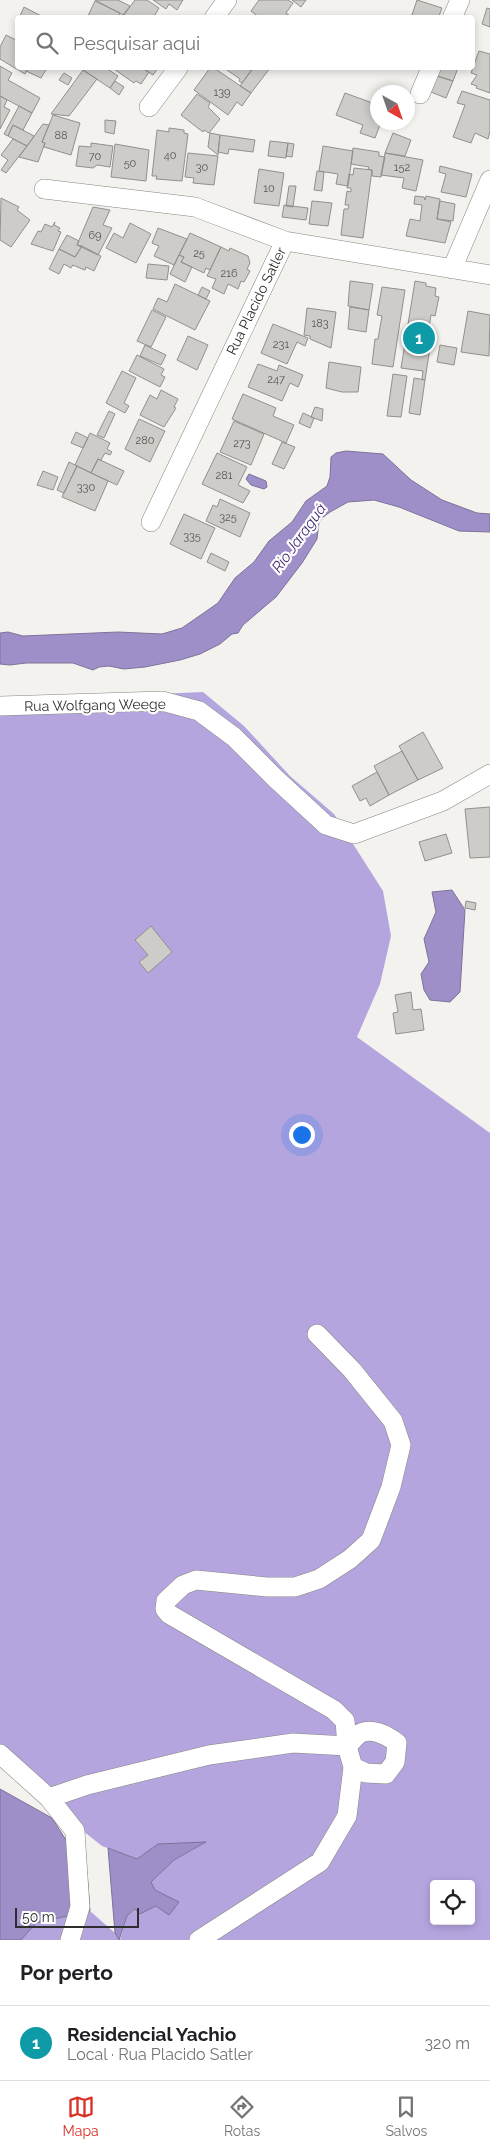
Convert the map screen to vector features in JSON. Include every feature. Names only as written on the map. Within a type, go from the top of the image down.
[{"type":"street","points":[[216,15],[227,0]]},
{"type":"street","points":[[453,15],[460,0]]},
{"type":"street","points":[[149,107],[177,70]]},
{"type":"street","points":[[420,94],[430,70]]},
{"type":"street","points":[[452,269],[490,180]]},
{"type":"street","points":[[44,189],[195,207],[285,241]]},
{"type":"street","name":"Rua Placido Satler","points":[[151,522],[285,241],[490,275]]},
{"type":"street","name":"Rua Wolfgang Weege","points":[[0,706],[162,700],[199,711],[234,737],[326,825],[354,834],[443,801],[490,774]]},
{"type":"street","points":[[199,1940],[224,1922],[320,1862],[347,1816],[353,1767],[347,1746],[345,1721],[334,1710],[169,1614],[164,1609],[166,1601],[183,1585],[196,1580],[267,1587],[295,1587],[319,1580],[350,1559],[371,1540],[391,1487],[401,1445],[388,1415],[352,1370],[317,1334]]},
{"type":"street","points":[[49,1798],[87,1785],[209,1755],[293,1743],[347,1746],[360,1734],[373,1732],[387,1735],[397,1743],[395,1762],[386,1774],[366,1773],[353,1767]]},
{"type":"street","points":[[0,1754],[49,1798],[75,1831],[80,1908],[70,1940]]},
{"type":"shaded area","points":[[203,692],[244,726],[290,776],[334,814],[383,891],[391,936],[380,984],[357,1037],[490,1133],[490,1940],[120,1940],[127,1916],[136,1909],[140,1914],[156,1906],[169,1914],[178,1902],[154,1890],[151,1882],[174,1860],[205,1843],[158,1844],[137,1859],[102,1846],[0,1765],[0,701]]},
{"type":"shaded area","points":[[90,1911],[115,1933],[119,1940],[21,1940],[36,1923]]},
{"type":"water","name":"Rio Jaraguá","points":[[346,451],[383,454],[411,480],[442,500],[477,513],[490,514],[490,532],[459,531],[399,507],[374,500],[348,502],[322,518],[319,522],[317,539],[302,563],[276,597],[243,625],[238,633],[232,634],[220,644],[200,654],[145,667],[124,669],[109,666],[93,670],[73,663],[0,664],[0,633],[8,632],[23,636],[118,632],[162,634],[182,628],[218,603],[235,578],[254,562],[269,541],[292,522],[306,501],[327,486],[330,477],[331,457],[336,453]]},
{"type":"water","points":[[249,474],[266,481],[267,487],[264,489],[251,485],[246,479]]},
{"type":"water","points":[[452,890],[465,910],[460,992],[450,1002],[430,1000],[424,990],[421,974],[429,962],[424,939],[436,912],[432,892]]},
{"type":"water","points":[[0,1789],[52,1818],[87,1873],[90,1911],[36,1923],[21,1940],[0,1940]]},
{"type":"water","points":[[206,1842],[174,1860],[151,1882],[155,1890],[179,1902],[169,1915],[156,1906],[140,1914],[135,1909],[127,1916],[119,1940],[115,1933],[108,1848],[137,1859],[158,1844]]},
{"type":"building","points":[[95,0],[118,0],[130,6],[123,15]]},
{"type":"building","points":[[135,0],[147,0],[159,8],[155,15],[124,15]]},
{"type":"building","points":[[153,0],[183,0],[177,10],[169,4],[166,9]]},
{"type":"building","points":[[259,0],[288,0],[293,3],[286,13],[289,15],[256,15],[251,11]]},
{"type":"building","points":[[292,0],[306,0],[301,7]]},
{"type":"building","points":[[417,0],[442,8],[439,15],[412,15]]},
{"type":"building","points":[[95,1],[120,13],[119,15],[88,15]]},
{"type":"building","points":[[24,7],[39,15],[20,15]]},
{"type":"building","points":[[487,8],[490,9],[490,27],[482,24]]},
{"type":"building","points":[[6,35],[15,40],[15,68],[0,59],[0,47]]},
{"type":"building","points":[[479,51],[490,54],[490,93],[471,84],[477,75],[471,73],[472,70],[475,70],[475,62]]},
{"type":"building","points":[[0,66],[12,73],[8,80],[40,98],[32,113],[0,96]]},
{"type":"building","points":[[18,70],[27,70],[25,74]]},
{"type":"building","points":[[27,70],[46,70],[41,78]]},
{"type":"building","points":[[83,70],[109,70],[118,76],[110,88]]},
{"type":"building","points":[[83,70],[97,79],[69,116],[51,114]]},
{"type":"building","points":[[115,70],[146,70],[149,72],[141,84],[136,81],[134,83]]},
{"type":"building","points":[[145,70],[157,70],[153,75]]},
{"type":"building","points":[[209,70],[217,70],[251,93],[242,106],[237,102],[228,115],[194,90]]},
{"type":"building","points":[[227,70],[252,70],[242,83],[239,81],[240,79]]},
{"type":"building","points":[[252,70],[268,70],[251,93],[240,86]]},
{"type":"building","points":[[440,70],[457,70],[453,81],[437,76]]},
{"type":"building","points":[[64,73],[72,78],[68,85],[59,80]]},
{"type":"building","points":[[437,76],[453,81],[446,98],[431,92]]},
{"type":"building","points":[[115,81],[124,87],[119,95],[110,88]]},
{"type":"building","points":[[462,91],[490,100],[490,131],[488,139],[475,133],[471,143],[453,137],[465,105],[457,103]]},
{"type":"building","points":[[345,93],[370,102],[370,130],[378,130],[375,138],[360,133],[363,125],[336,115]]},
{"type":"building","points":[[197,94],[210,103],[208,107],[220,119],[209,133],[204,130],[203,132],[181,115]]},
{"type":"building","points":[[0,96],[7,100],[4,107],[10,110],[0,129]]},
{"type":"building","points":[[19,106],[32,113],[23,130],[13,125],[8,136],[4,134]]},
{"type":"building","points":[[53,115],[80,123],[71,155],[44,147],[45,143],[42,142]]},
{"type":"building","points":[[105,120],[116,121],[114,134],[105,132]]},
{"type":"building","points":[[43,124],[49,125],[42,142],[45,143],[38,162],[19,157]]},
{"type":"building","points":[[13,125],[34,136],[27,146],[8,136]]},
{"type":"building","points":[[169,128],[184,130],[184,133],[188,134],[182,181],[156,179],[157,176],[152,176],[157,130],[169,132]]},
{"type":"building","points":[[210,133],[220,135],[218,155],[208,147]]},
{"type":"building","points":[[393,133],[411,140],[405,156],[385,153]]},
{"type":"building","points":[[220,135],[255,140],[253,152],[229,149],[228,154],[218,152]]},
{"type":"building","points":[[13,139],[27,146],[6,173],[1,170],[8,160],[1,155]]},
{"type":"building","points":[[270,141],[288,143],[286,158],[268,156]]},
{"type":"building","points":[[91,143],[113,146],[110,167],[97,165],[93,168],[76,166],[79,146],[91,147]]},
{"type":"building","points":[[288,143],[294,144],[292,157],[286,156]]},
{"type":"building","points":[[115,144],[149,150],[146,181],[111,177]]},
{"type":"building","points":[[323,146],[353,151],[348,186],[336,184],[338,174],[319,171]]},
{"type":"building","points":[[353,148],[379,152],[379,156],[385,157],[381,177],[372,176],[372,170],[368,169],[369,167],[351,164]]},
{"type":"building","points":[[188,153],[218,156],[214,185],[193,183],[194,178],[185,177]]},
{"type":"building","points":[[385,153],[423,160],[416,191],[402,188],[404,178],[381,175]]},
{"type":"building","points":[[440,166],[472,174],[466,197],[441,192],[446,174],[439,172]]},
{"type":"building","points":[[354,168],[372,170],[363,238],[341,235],[344,209],[348,209],[349,205],[345,205],[347,191],[351,192],[351,188],[347,188],[349,174],[353,175]]},
{"type":"building","points":[[259,169],[284,173],[279,206],[254,203]]},
{"type":"building","points":[[317,171],[324,172],[322,191],[314,190]]},
{"type":"building","points":[[289,186],[296,186],[293,207],[286,206]]},
{"type":"building","points":[[415,196],[424,197],[425,200],[426,196],[440,199],[437,219],[451,222],[445,243],[406,236],[410,219],[420,221],[422,205],[414,204]]},
{"type":"building","points":[[1,198],[19,207],[17,210],[30,220],[11,247],[0,240]]},
{"type":"building","points":[[312,201],[332,203],[328,226],[309,224]]},
{"type":"building","points":[[440,201],[455,204],[453,221],[437,219]]},
{"type":"building","points":[[284,205],[308,208],[306,220],[282,217]]},
{"type":"building","points":[[93,207],[110,210],[103,225],[112,228],[98,255],[77,245]]},
{"type":"building","points":[[55,222],[54,225],[60,228],[58,231],[61,232],[53,251],[31,244],[38,231],[41,232],[45,224],[52,227]]},
{"type":"building","points":[[130,223],[151,234],[136,263],[106,248],[114,233],[123,238]]},
{"type":"building","points":[[158,228],[187,239],[174,265],[154,256],[159,246],[152,243]]},
{"type":"building","points":[[190,233],[221,247],[210,270],[206,268],[204,273],[181,262],[184,257],[179,255]]},
{"type":"building","points":[[67,235],[79,241],[77,245],[82,246],[75,257],[59,249]]},
{"type":"building","points":[[82,246],[101,256],[94,271],[86,267],[85,270],[73,265],[71,268],[64,264],[59,274],[49,269],[59,249],[75,257]]},
{"type":"building","points":[[221,247],[229,251],[230,248],[248,256],[250,263],[247,269],[250,271],[244,282],[241,281],[238,289],[228,284],[224,294],[212,288],[216,279],[207,276]]},
{"type":"building","points":[[179,255],[184,257],[181,262],[192,267],[185,282],[170,274]]},
{"type":"building","points":[[148,264],[169,266],[167,280],[146,278]]},
{"type":"building","points":[[350,281],[373,284],[369,310],[348,306]]},
{"type":"building","points":[[415,281],[426,283],[426,286],[436,288],[435,296],[439,297],[435,316],[431,315],[429,327],[433,328],[425,380],[422,379],[423,371],[401,368]]},
{"type":"building","points":[[175,284],[210,301],[195,330],[153,309],[158,298],[167,302]]},
{"type":"building","points":[[202,287],[210,291],[206,299],[198,295]]},
{"type":"building","points":[[382,287],[405,290],[393,367],[372,364],[375,339],[378,339],[382,316],[377,315]]},
{"type":"building","points":[[350,307],[369,310],[366,332],[348,329]]},
{"type":"building","points":[[307,308],[336,312],[331,348],[310,339],[310,336],[304,335]]},
{"type":"building","points":[[152,310],[166,317],[151,347],[137,341]]},
{"type":"building","points":[[468,311],[490,315],[489,356],[461,352]]},
{"type":"building","points":[[273,324],[308,338],[305,346],[297,342],[287,364],[261,353]]},
{"type":"building","points":[[188,336],[208,345],[197,370],[177,360]]},
{"type":"building","points":[[145,345],[166,355],[161,365],[140,356]]},
{"type":"building","points":[[440,345],[457,348],[454,365],[437,362]]},
{"type":"building","points":[[137,355],[164,369],[161,375],[165,377],[160,387],[129,371]]},
{"type":"building","points":[[329,362],[361,367],[358,392],[342,392],[326,388]]},
{"type":"building","points":[[258,364],[277,371],[279,365],[303,375],[298,387],[290,383],[282,401],[248,387]]},
{"type":"building","points":[[122,371],[136,378],[124,403],[129,406],[125,413],[106,403]]},
{"type":"building","points":[[393,374],[407,376],[401,417],[387,416]]},
{"type":"building","points":[[414,378],[425,380],[420,415],[409,413]]},
{"type":"building","points":[[161,390],[178,399],[174,407],[176,408],[164,427],[140,415],[150,395],[157,399]]},
{"type":"building","points":[[243,394],[276,408],[273,416],[294,425],[286,443],[232,419]]},
{"type":"building","points":[[315,407],[323,409],[322,421],[311,417]]},
{"type":"building","points":[[109,411],[115,414],[104,438],[97,435]]},
{"type":"building","points":[[303,413],[314,418],[310,428],[299,423]]},
{"type":"building","points":[[139,419],[165,431],[150,462],[125,449]]},
{"type":"building","points":[[234,421],[264,434],[251,465],[220,452]]},
{"type":"building","points":[[76,432],[88,438],[83,448],[71,443]]},
{"type":"building","points":[[90,433],[110,443],[107,449],[112,452],[110,455],[105,453],[101,460],[98,459],[91,473],[75,465]]},
{"type":"building","points":[[282,442],[295,447],[284,469],[272,464]]},
{"type":"building","points":[[217,453],[247,467],[238,485],[250,491],[243,503],[202,484]]},
{"type":"building","points":[[98,459],[124,471],[117,485],[91,473]]},
{"type":"building","points":[[69,462],[77,466],[64,493],[57,490]]},
{"type":"building","points":[[77,466],[108,481],[95,511],[62,497]]},
{"type":"building","points":[[43,471],[58,477],[53,490],[37,485]]},
{"type":"building","points":[[220,499],[250,513],[240,537],[206,521],[213,505],[217,507]]},
{"type":"building","points":[[184,514],[215,528],[201,559],[170,544]]},
{"type":"building","points":[[211,553],[229,562],[225,571],[207,562]]},
{"type":"building","points":[[423,732],[443,768],[418,780],[399,746]]},
{"type":"building","points":[[402,751],[418,780],[389,795],[374,766]]},
{"type":"building","points":[[377,772],[389,795],[370,806],[366,798],[360,801],[352,786]]},
{"type":"building","points":[[490,807],[490,857],[470,858],[465,809]]},
{"type":"building","points":[[446,834],[452,853],[425,861],[419,842]]},
{"type":"building","points":[[466,901],[476,903],[475,910],[465,908]]},
{"type":"building","points":[[151,926],[172,952],[148,973],[139,962],[148,955],[135,940]]},
{"type":"building","points":[[411,992],[413,1010],[421,1009],[424,1030],[396,1034],[393,1013],[398,1012],[395,995]]},
{"type":"place","name":"Residencial Yachio","points":[[419,338]]}]
